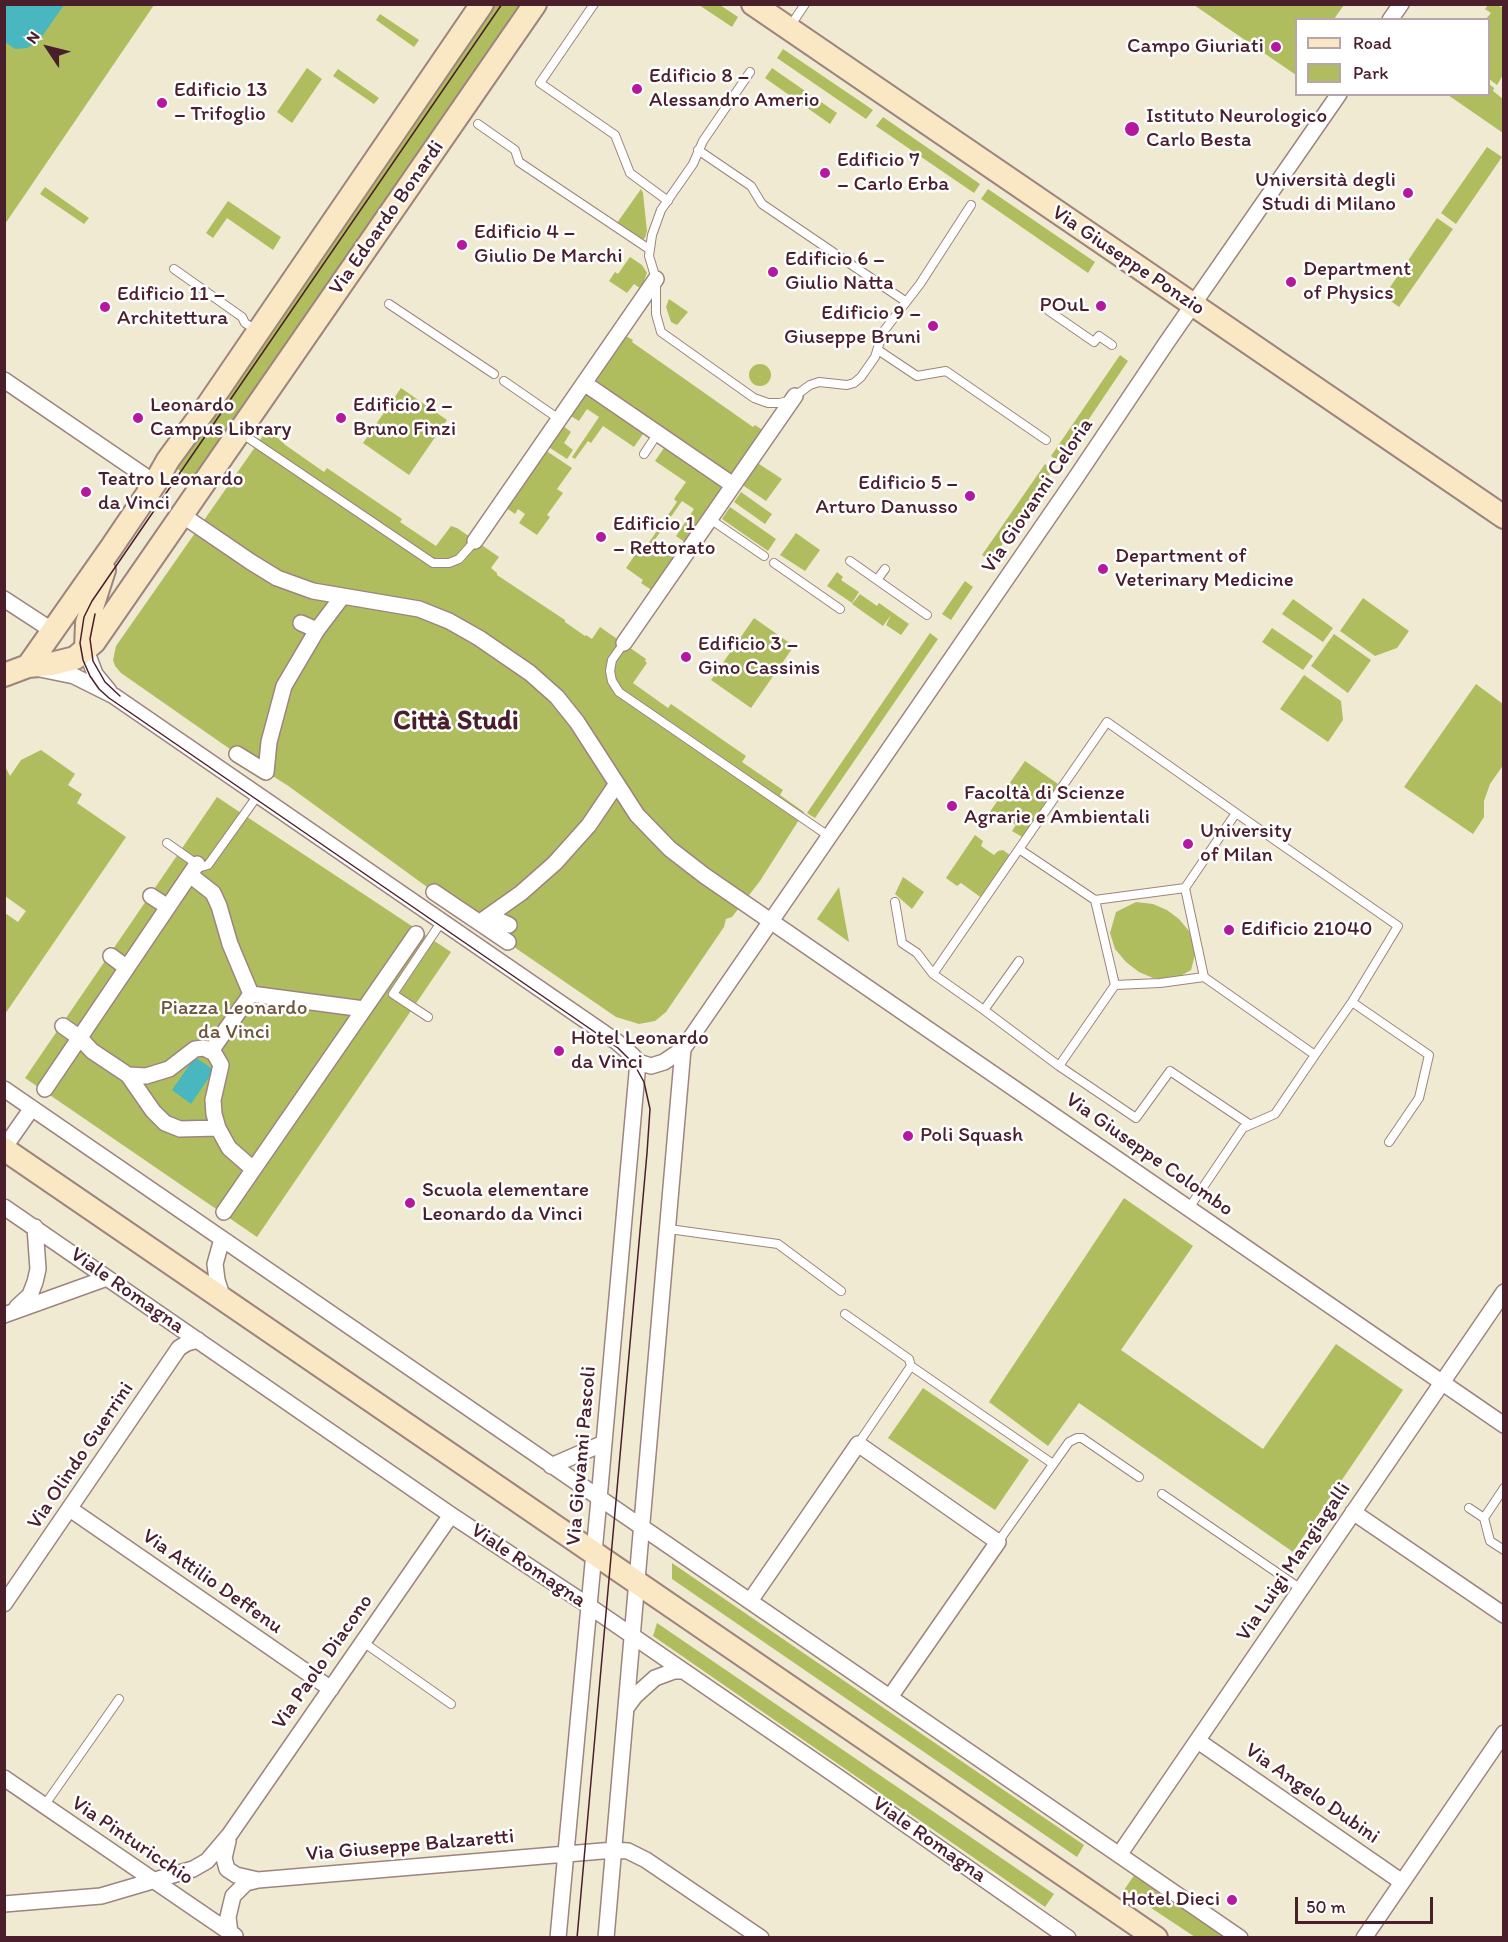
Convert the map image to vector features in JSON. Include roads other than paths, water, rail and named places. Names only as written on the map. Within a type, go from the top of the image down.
[{"type":"street","name":"Via Edoardo Bonardi","points":[[155,483],[168,460],[259,332],[482,4]]},
{"type":"street","name":"Via Edoardo Bonardi","points":[[240,432],[535,4]]},
{"type":"street","name":"Via Giuseppe Ponzio","points":[[753,4],[1503,517]]},
{"type":"street","points":[[1391,18],[1401,4]]},
{"type":"street","name":"Via Giovanni Celoria","points":[[771,921],[1338,96]]},
{"type":"street","points":[[475,541],[656,279]]},
{"type":"street","points":[[4,380],[155,483],[28,666]]},
{"type":"street","points":[[584,383],[733,485]]},
{"type":"street","points":[[624,643],[795,396]]},
{"type":"street","points":[[4,675],[28,666],[64,662],[86,650],[240,432]]},
{"type":"street","points":[[28,666],[74,676],[114,696],[617,1042],[638,1062],[646,1066],[658,1065],[683,1049],[771,921],[670,849],[637,815],[597,752],[557,698],[530,673],[449,621],[419,609],[313,591],[277,578],[182,515]]},
{"type":"street","points":[[111,548],[87,623],[86,650],[95,674],[114,696]]},
{"type":"street","points":[[267,752],[284,686],[317,630],[342,597]]},
{"type":"street","points":[[4,599],[53,632],[86,650]]},
{"type":"street","points":[[300,623],[317,630]]},
{"type":"street","points":[[484,919],[521,893],[598,824],[616,785]]},
{"type":"street","points":[[45,1089],[194,869],[213,893],[219,906],[230,944],[251,994]]},
{"type":"street","points":[[434,892],[484,919],[509,925]]},
{"type":"street","points":[[152,897],[168,907]]},
{"type":"street","points":[[484,919],[508,942]]},
{"type":"street","name":"Via Giuseppe Colombo","points":[[771,921],[1503,1425]]},
{"type":"street","points":[[224,1212],[416,934]]},
{"type":"street","points":[[111,956],[128,968]]},
{"type":"street","points":[[251,994],[364,1009]]},
{"type":"street","points":[[211,1051],[251,994]]},
{"type":"street","points":[[63,1026],[80,1038],[92,1051],[128,1075],[165,1123],[180,1129],[218,1128]]},
{"type":"street","points":[[128,1075],[146,1076],[156,1073],[177,1064],[195,1049],[204,1048],[217,1055],[221,1065],[213,1101],[218,1128],[229,1148],[254,1169]]},
{"type":"street","points":[[606,1938],[683,1049]]},
{"type":"street","name":"Via Giovanni Pascoli","points":[[558,1938],[600,1498],[638,1062]]},
{"type":"street","points":[[4,1089],[1240,1938]]},
{"type":"street","points":[[32,1108],[4,1148],[1156,1938]]},
{"type":"street","name":"Viale Romagna","points":[[4,1207],[451,1515],[683,1671],[1047,1932],[1068,1938]]},
{"type":"street","points":[[4,1314],[20,1305],[30,1295],[35,1282],[38,1269],[35,1227]]},
{"type":"street","points":[[222,1239],[215,1264],[223,1299]]},
{"type":"street","points":[[4,1314],[107,1278]]},
{"type":"street","name":"Via Luigi Mangiagalli","points":[[1119,1855],[1503,1292]]},
{"type":"street","name":"Via Olindo Guerrini","points":[[4,1604],[179,1348],[198,1340]]},
{"type":"street","points":[[551,1466],[604,1443]]},
{"type":"street","points":[[750,1601],[858,1444],[998,1542],[890,1697]]},
{"type":"street","name":"Via Attilio Deffenu","points":[[70,1509],[330,1689]]},
{"type":"street","points":[[1353,1512],[1503,1615]]},
{"type":"street","name":"Via Paolo Diacono","points":[[230,1834],[451,1515]]},
{"type":"street","points":[[626,1708],[635,1696],[655,1678],[674,1671],[683,1671]]},
{"type":"street","points":[[1364,1938],[1503,1733]]},
{"type":"street","name":"Via Angelo Dubini","points":[[1198,1741],[1402,1882]]},
{"type":"street","name":"Via Pinturicchio","points":[[4,1778],[233,1935]]},
{"type":"street","points":[[4,1904],[90,1898],[153,1881],[201,1866],[215,1854],[230,1834]]},
{"type":"street","name":"Via Giuseppe Balzaretti","points":[[230,1834],[224,1858],[225,1866],[236,1875],[258,1880]]},
{"type":"street","points":[[565,1853],[628,1851],[646,1860],[761,1938]]},
{"type":"street","name":"Via Giuseppe Balzaretti","points":[[233,1935],[228,1917],[233,1896],[246,1883],[258,1880],[565,1853]]},
{"type":"lane","points":[[594,4],[540,83],[615,135],[630,173],[668,201]]},
{"type":"lane","points":[[788,29],[805,4]]},
{"type":"lane","points":[[750,72],[698,150],[693,164],[656,222],[649,249],[650,262],[656,279],[657,321],[664,336],[760,401],[780,403],[819,382],[840,385],[854,383],[861,377],[878,350],[888,324],[920,284],[971,205]]},
{"type":"lane","points":[[478,124],[515,150],[519,162],[649,249]]},
{"type":"lane","points":[[698,150],[751,186],[762,204],[905,302]]},
{"type":"lane","points":[[174,269],[242,316],[245,322],[259,332]]},
{"type":"lane","points":[[389,304],[494,374]]},
{"type":"lane","points":[[1049,311],[1094,342],[1099,336],[1112,345]]},
{"type":"lane","points":[[878,350],[917,376],[946,371],[1047,440]]},
{"type":"lane","points":[[504,381],[559,419]]},
{"type":"lane","points":[[240,432],[433,563],[454,562],[464,556],[475,541]]},
{"type":"lane","points":[[644,454],[658,433]]},
{"type":"lane","points":[[710,519],[764,556]]},
{"type":"lane","points":[[850,561],[927,615]]},
{"type":"lane","points":[[774,563],[840,609]]},
{"type":"lane","points":[[877,580],[885,569]]},
{"type":"lane","points":[[624,643],[612,660],[610,671],[612,681],[619,692],[830,837]]},
{"type":"lane","points":[[933,974],[1107,722],[1398,926],[1352,1002],[1275,1114],[1243,1128],[1189,1208]]},
{"type":"lane","points":[[167,843],[194,869],[205,867],[210,864],[258,795]]},
{"type":"lane","points":[[1204,978],[1185,888],[1236,813]]},
{"type":"lane","points":[[1019,849],[1095,900],[1185,888]]},
{"type":"lane","points":[[1059,1066],[1115,985],[1095,900]]},
{"type":"lane","points":[[895,902],[902,943],[917,953],[933,974],[1059,1066],[1136,1118],[1170,1071],[1249,1124]]},
{"type":"lane","points":[[428,1017],[393,994],[442,921]]},
{"type":"lane","points":[[984,1011],[1019,961]]},
{"type":"lane","points":[[1115,985],[1204,978],[1315,1055]]},
{"type":"lane","points":[[1352,1002],[1429,1055],[1419,1098],[1389,1142]]},
{"type":"lane","points":[[669,1229],[778,1244],[842,1291]]},
{"type":"lane","points":[[845,1314],[909,1359],[911,1366],[1053,1464]]},
{"type":"lane","points":[[858,1444],[911,1366]]},
{"type":"lane","points":[[998,1542],[1069,1442],[1077,1438],[1082,1438],[1139,1477]]},
{"type":"lane","points":[[1484,1518],[1503,1488]]},
{"type":"lane","points":[[1162,1494],[1301,1589]]},
{"type":"lane","points":[[1469,1508],[1484,1518],[1490,1541],[1503,1550]]},
{"type":"lane","points":[[363,1642],[451,1704]]},
{"type":"lane","points":[[44,1806],[119,1699]]},
{"type":"water","points":[[5,4],[64,5],[38,42],[27,48],[15,49],[5,42]]},
{"type":"water","points":[[195,1057],[214,1070],[191,1104],[172,1090]]},
{"type":"tram line","points":[[502,4],[92,601],[84,617],[80,643],[83,660],[90,676],[109,698],[618,1048],[634,1064],[644,1082],[650,1109],[647,1153],[577,1938]]},
{"type":"tram line","points":[[95,614],[90,639],[93,661],[105,682],[120,696]]},
{"type":"place","name":"Campo Giuriati","points":[[1276,47]]},
{"type":"place","name":"Edificio 8 – Alessandro Amerio","points":[[637,89]]},
{"type":"place","name":"Edificio 13 – Trifoglio","points":[[162,103]]},
{"type":"place","name":"Istituto Neurologico Carlo Besta","points":[[1132,129]]},
{"type":"place","name":"Edificio 7 – Carlo Erba","points":[[825,173]]},
{"type":"place","name":"Università degli Studi di Milano","points":[[1408,193]]},
{"type":"place","name":"Edificio 4 – Giulio De Marchi","points":[[462,245]]},
{"type":"place","name":"Edificio 6 – Giulio Natta","points":[[773,272]]},
{"type":"place","name":"Department of Physics","points":[[1291,282]]},
{"type":"place","name":"POuL","points":[[1101,306]]},
{"type":"place","name":"Edificio 11 – Architettura","points":[[105,307]]},
{"type":"place","name":"Edificio 9 – Giuseppe Bruni","points":[[933,326]]},
{"type":"place","name":"Leonardo Campus Library","points":[[138,418]]},
{"type":"place","name":"Edificio 2 – Bruno Finzi","points":[[341,418]]},
{"type":"place","name":"Teatro Leonardo da Vinci","points":[[86,492]]},
{"type":"place","name":"Edificio 5 – Arturo Danusso","points":[[970,496]]},
{"type":"place","name":"Edificio 1 – Rettorato","points":[[601,537]]},
{"type":"place","name":"Department of Veterinary Medicine","points":[[1103,569]]},
{"type":"place","name":"Edificio 3 – Gino Cassinis","points":[[686,657]]},
{"type":"place","name":"Facoltà di Scienze Agrarie e Ambientali","points":[[952,806]]},
{"type":"place","name":"University of Milan","points":[[1188,844]]},
{"type":"place","name":"Edificio 21040","points":[[1229,930]]},
{"type":"place","name":"Hotel Leonardo da Vinci","points":[[559,1051]]},
{"type":"place","name":"Poli Squash","points":[[908,1136]]},
{"type":"place","name":"Scuola elementare Leonardo da Vinci","points":[[410,1203]]},
{"type":"place","name":"Hotel Dieci","points":[[1232,1900]]},
{"type":"district","name":"Città Studi","points":[[456,722]]},
{"type":"park label","name":"Piazza Leonardo da Vinci","points":[[234,1021]]}]
